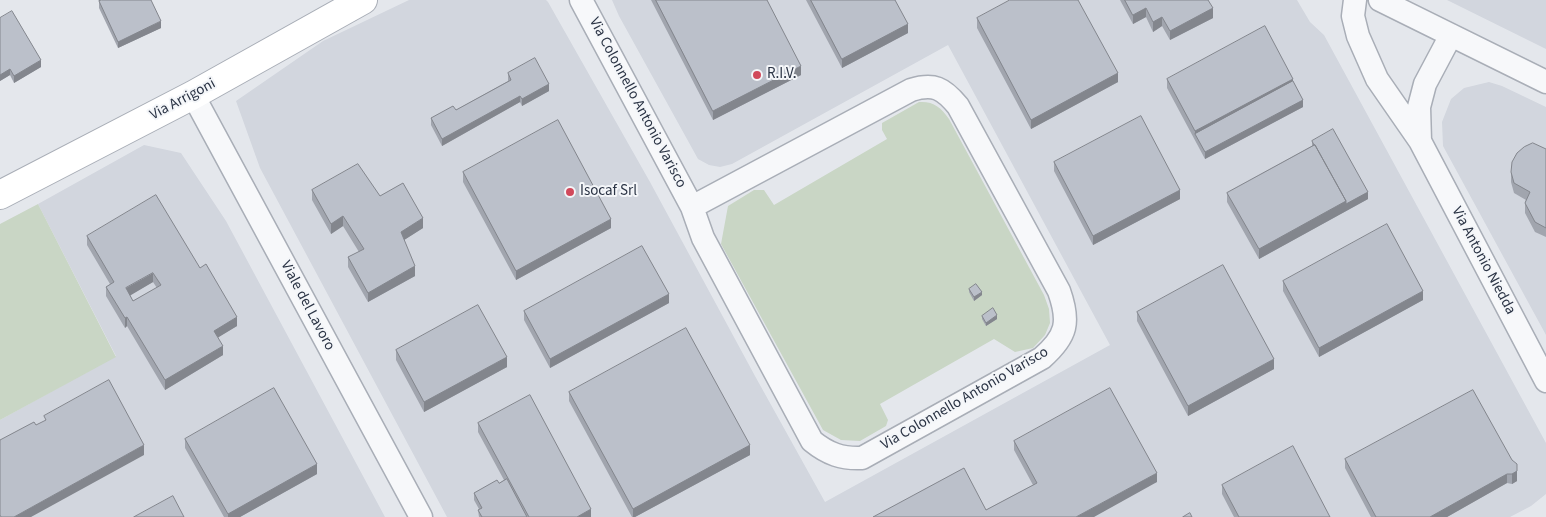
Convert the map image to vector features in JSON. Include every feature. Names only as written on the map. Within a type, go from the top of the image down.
[{"type":"street","name":"Via Arrigoni","points":[[0,195],[193,95],[364,0]]},
{"type":"street","name":"Via Colonnello Antonio Varisco","points":[[581,0],[692,207],[703,238],[812,441],[824,451],[849,459],[862,458],[1042,358],[1055,347],[1063,334],[1066,316],[1059,291],[958,106],[938,88],[924,86],[911,90],[692,207]]},
{"type":"street","name":"Via Antonio Niedda","points":[[1355,0],[1353,16],[1358,36],[1378,79],[1420,141],[1546,381]]},
{"type":"street","points":[[1380,0],[1546,82]]},
{"type":"street","name":"Via Antonio Niedda","points":[[1420,141],[1419,107],[1425,84],[1451,35]]},
{"type":"street","name":"Viale del Lavoro","points":[[193,95],[421,517]]},
{"type":"shaded area","points":[[409,0],[546,0],[548,2],[650,182],[825,502],[1110,345],[948,45],[732,164],[720,167],[709,165],[698,159],[612,0],[1297,0],[1310,22],[1324,35],[1546,443],[1546,494],[1531,506],[1510,517],[447,517],[260,168],[236,101],[323,41]]},
{"type":"shaded area","points":[[1447,0],[1546,0],[1546,49]]},
{"type":"shaded area","points":[[1489,82],[1502,86],[1546,107],[1546,335],[1443,146],[1442,122],[1451,99],[1464,88]]},
{"type":"shaded area","points":[[144,145],[181,153],[226,221],[385,517],[0,517],[0,420],[116,356],[38,204]]},
{"type":"green space","points":[[919,102],[936,106],[949,119],[1044,295],[1049,309],[1050,323],[1045,335],[1033,348],[1015,352],[994,339],[880,404],[888,420],[886,426],[860,441],[841,440],[823,430],[721,244],[728,206],[754,190],[764,190],[774,205],[887,139],[882,130],[882,123]]},
{"type":"green space","points":[[38,204],[116,357],[0,420],[0,224]]},
{"type":"building","points":[[151,0],[161,21],[118,42],[99,1]]},
{"type":"building","points":[[656,0],[767,0],[801,66],[713,111]]},
{"type":"building","points":[[811,0],[895,0],[908,24],[842,59]]},
{"type":"building","points":[[1010,0],[1078,0],[1118,73],[1031,120],[977,18]]},
{"type":"building","points":[[1125,0],[1208,0],[1213,8],[1170,31],[1162,17],[1153,22],[1146,8],[1133,15]]},
{"type":"building","points":[[12,11],[41,60],[14,76],[10,69],[0,75],[0,18]]},
{"type":"building","points":[[1265,26],[1293,79],[1195,131],[1167,79]]},
{"type":"building","points":[[535,58],[549,84],[522,99],[520,96],[442,139],[431,118],[453,106],[456,110],[511,80],[508,73]]},
{"type":"building","points":[[1293,81],[1303,100],[1205,152],[1195,134]]},
{"type":"building","points":[[1141,116],[1180,190],[1093,236],[1054,162]]},
{"type":"building","points":[[558,120],[611,219],[516,271],[463,172]]},
{"type":"building","points":[[1333,129],[1368,192],[1346,204],[1312,141]]},
{"type":"building","points":[[1533,143],[1546,149],[1546,228],[1535,222],[1525,203],[1530,192],[1514,183],[1511,172],[1512,162],[1517,153]]},
{"type":"building","points":[[1315,145],[1346,201],[1259,249],[1227,193]]},
{"type":"building","points":[[358,164],[380,196],[403,183],[423,218],[401,232],[415,266],[368,293],[348,257],[364,249],[343,216],[331,224],[312,190]]},
{"type":"building","points":[[156,195],[200,268],[206,264],[237,317],[214,331],[223,346],[165,380],[127,317],[125,318],[106,287],[114,282],[87,236]],"holes":[[[153,273],[161,285],[133,301],[126,288]]]},
{"type":"building","points":[[1387,224],[1423,291],[1319,348],[1283,281]]},
{"type":"building","points":[[642,246],[669,294],[550,359],[524,311]]},
{"type":"building","points":[[1223,265],[1274,359],[1188,406],[1137,312]]},
{"type":"building","points":[[976,284],[982,292],[974,297],[969,289]]},
{"type":"building","points":[[478,305],[507,357],[424,402],[396,350]]},
{"type":"building","points":[[993,308],[997,315],[986,323],[982,316]]},
{"type":"building","points":[[686,328],[750,445],[633,509],[569,392]]},
{"type":"building","points":[[109,380],[144,445],[14,517],[1,517],[0,440],[34,422],[36,425],[46,420],[44,416]]},
{"type":"building","points":[[274,388],[317,464],[228,514],[185,439]]},
{"type":"building","points":[[1110,388],[1157,473],[1076,517],[873,517],[964,468],[986,510],[1037,483],[1014,441]]},
{"type":"building","points":[[1473,390],[1512,460],[1517,464],[1517,471],[1507,474],[1430,517],[1376,517],[1345,459]]},
{"type":"building","points":[[530,395],[591,509],[577,517],[529,517],[478,423]]},
{"type":"building","points":[[1293,446],[1330,517],[1239,517],[1222,485]]},
{"type":"building","points":[[507,479],[527,517],[482,517],[478,510],[482,508],[474,493],[497,480],[499,483]]},
{"type":"building","points":[[173,496],[184,517],[134,517]]},
{"type":"building","points":[[1190,513],[1192,517],[1183,517]]},
{"type":"place","name":"R.I.V.","points":[[757,75]]},
{"type":"place","name":"Isocaf Srl","points":[[570,192]]}]
